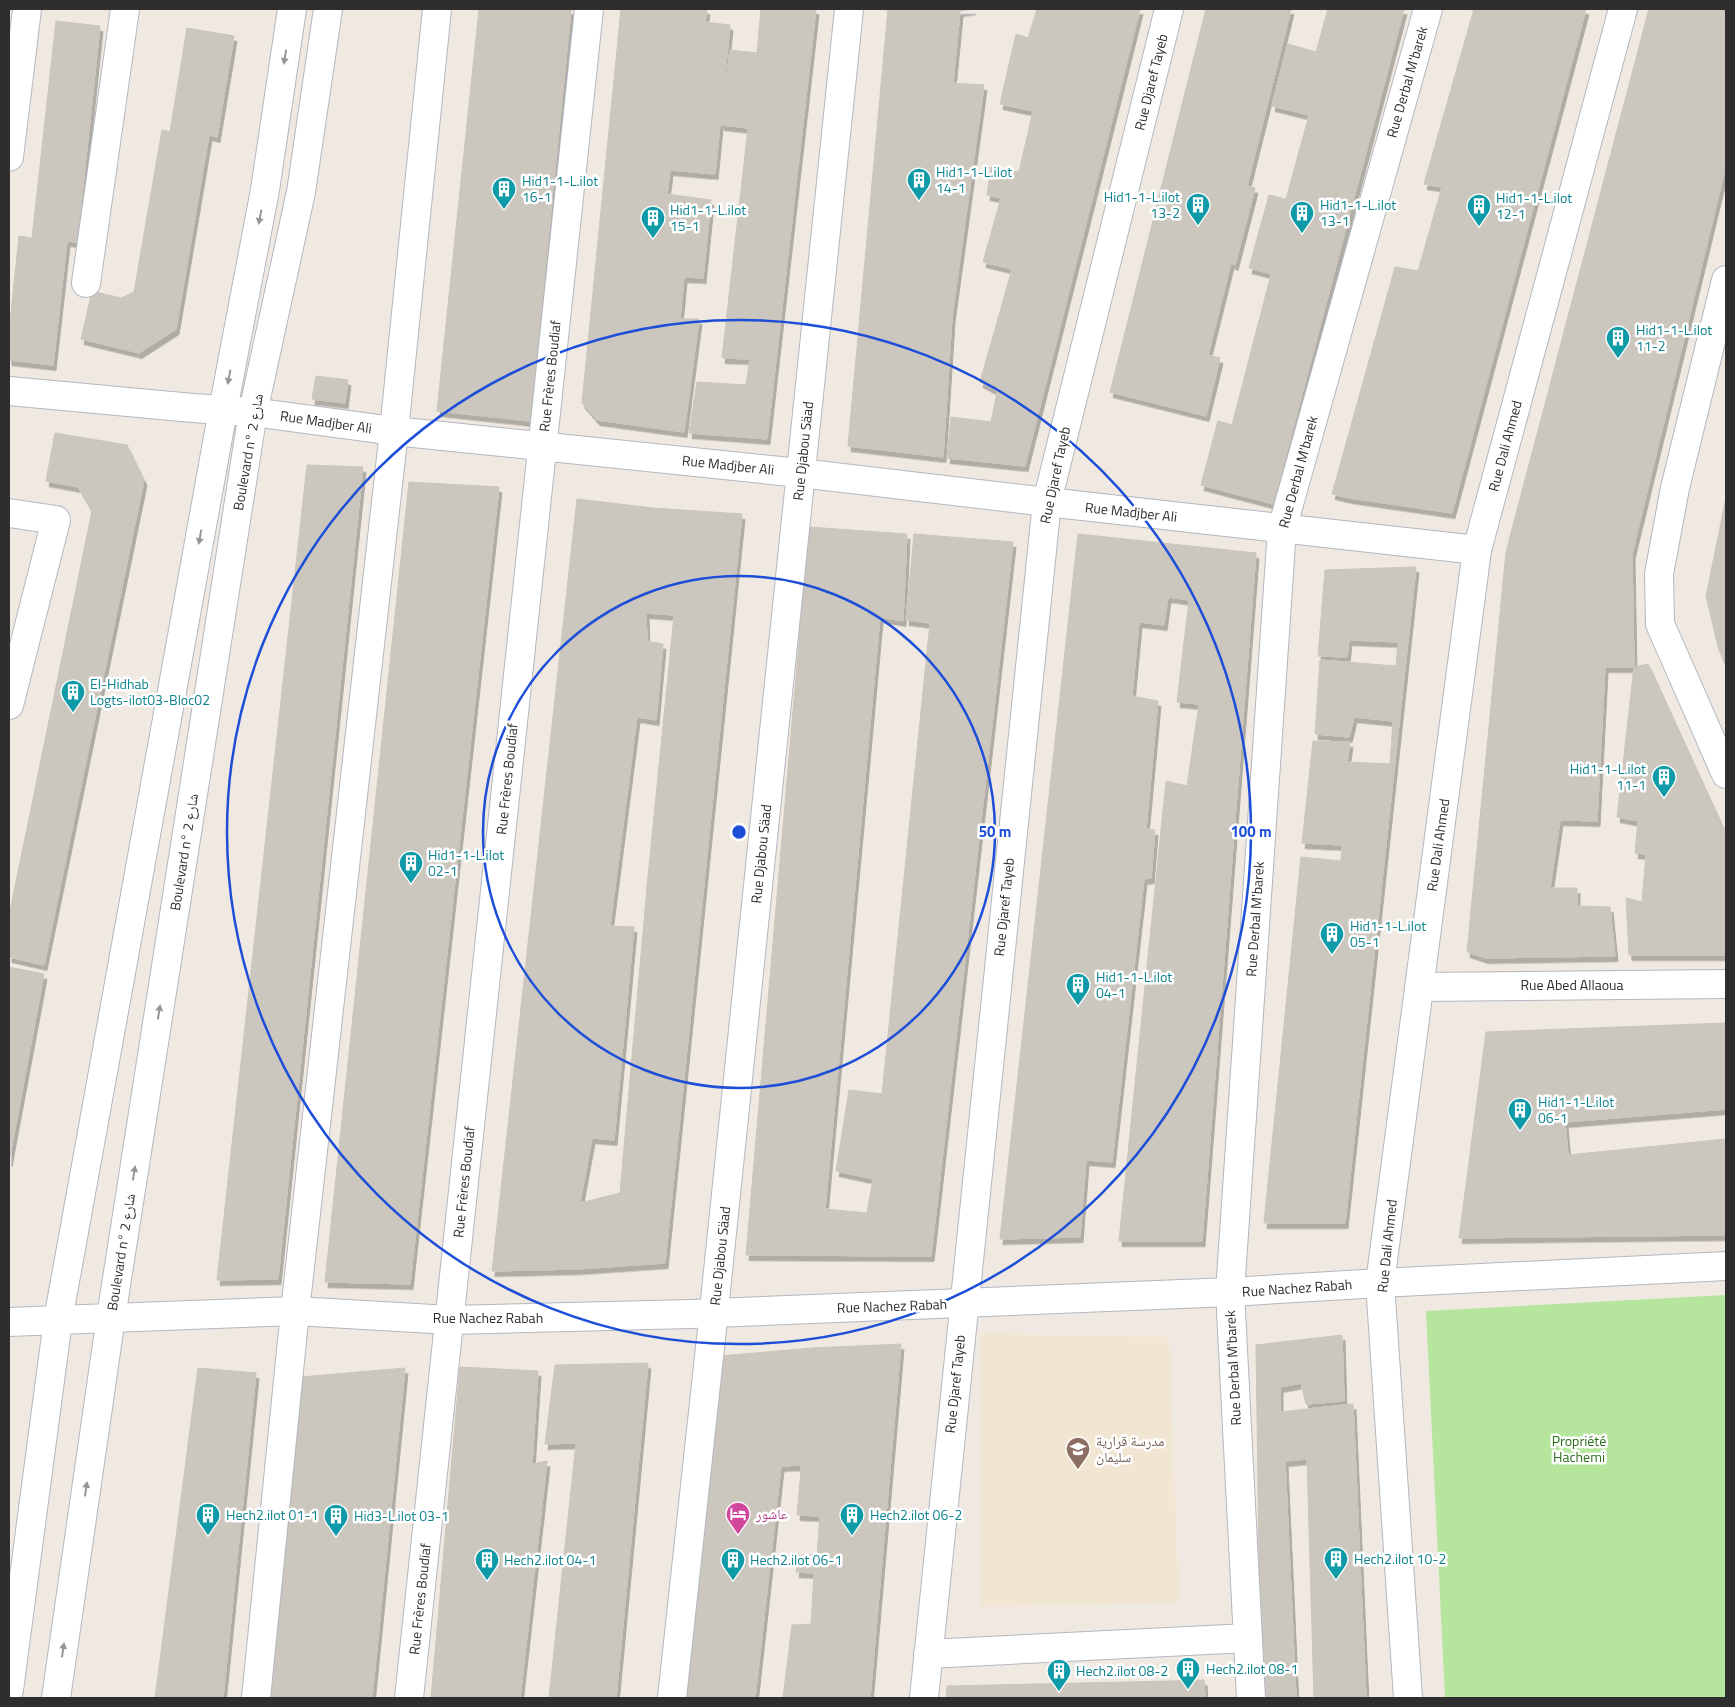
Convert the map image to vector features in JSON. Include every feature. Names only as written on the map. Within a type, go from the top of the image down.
[{"type":"street","points":[[9,157],[27,9]]},
{"type":"street","points":[[86,283],[124,9]]},
{"type":"street","points":[[9,1690],[58,1320],[223,410],[265,190],[292,9]]},
{"type":"street","name":"Boulevard n° شارع 2","points":[[56,1698],[111,1317],[253,412],[301,192],[328,9]]},
{"type":"street","points":[[256,1698],[295,1311],[394,431],[436,9]]},
{"type":"street","name":"Rue Frères Boudiaf","points":[[410,1698],[589,9]]},
{"type":"street","name":"Rue Djabou Säad","points":[[672,1698],[714,1313],[849,9]]},
{"type":"street","name":"Rue Djaref Tayeb","points":[[924,1698],[963,1303],[1047,502],[1169,9]]},
{"type":"street","name":"Rue Derbal M'barek","points":[[1251,1698],[1230,1292],[1282,529],[1428,9]]},
{"type":"street","name":"Rue Dali Ahmed","points":[[1408,1698],[1380,1283],[1477,550],[1624,9]]},
{"type":"street","points":[[1726,280],[1675,488],[1659,574],[1660,624],[1726,774]]},
{"type":"street","name":"Rue Madjber Ali","points":[[9,391],[253,412],[394,431],[800,472],[1047,502],[1477,550]]},
{"type":"street","points":[[9,513],[56,520],[9,705]]},
{"type":"street","name":"Rue Abed Allaoua","points":[[1418,986],[1726,984]]},
{"type":"street","name":"Rue Nachez Rabah","points":[[9,1322],[295,1311],[450,1320],[714,1313],[1230,1292],[1726,1266]]},
{"type":"street","points":[[928,1654],[1248,1638]]},
{"type":"shaded area","name":"مدرسة قرارية سليمان","points":[[980,1334],[1169,1337],[1179,1603],[982,1607]]},
{"type":"green space","name":"Propriété Hachemi","points":[[1726,1295],[1726,1698],[1445,1698],[1426,1311]]},
{"type":"building","name":"Hid1-1-L.ilot 16-1","points":[[479,9],[571,9],[530,421],[437,411]]},
{"type":"building","name":"Hid1-1-L.ilot 15-1","points":[[621,9],[707,9],[705,22],[730,25],[715,174],[670,170],[667,194],[711,200],[703,278],[684,277],[680,319],[699,319],[684,432],[597,420],[582,403]]},
{"type":"building","name":"Hid1-1-L.ilot 15-1","points":[[761,9],[816,9],[767,439],[689,433],[697,382],[746,385],[750,359],[722,358],[748,128],[721,125],[730,50],[757,53]]},
{"type":"building","name":"Hid1-1-L.ilot 14-1","points":[[888,9],[973,9],[960,11],[953,83],[984,85],[952,317],[943,457],[848,446]]},
{"type":"building","name":"Hid1-1-L.ilot 14-1","points":[[1037,9],[1140,9],[1025,466],[947,458],[951,417],[991,422],[997,391],[980,382],[1012,269],[983,262],[1001,198],[987,195],[991,167],[1019,172],[1033,111],[1000,104],[1016,34],[1028,38]]},
{"type":"building","name":"Hid1-1-L.ilot 13-2","points":[[1206,9],[1291,9],[1247,186],[1255,188],[1235,265],[1231,263],[1208,355],[1220,358],[1206,416],[1110,392]]},
{"type":"building","name":"Hid1-1-L.ilot 13-1","points":[[1328,9],[1404,9],[1273,504],[1201,485],[1218,421],[1232,425],[1271,274],[1249,268],[1269,195],[1286,199],[1309,115],[1272,106],[1288,44],[1316,52]]},
{"type":"building","name":"Hid1-1-L.ilot 12-1","points":[[1474,9],[1586,9],[1452,513],[1332,494],[1395,267],[1418,271],[1442,187],[1424,184]]},
{"type":"building","name":"Hid1-1-L.ilot 11-2","points":[[1649,9],[1726,9],[1726,165],[1632,554],[1634,667],[1605,667],[1597,821],[1560,820],[1550,888],[1577,888],[1577,906],[1610,907],[1615,956],[1485,958],[1467,952],[1506,552]]},
{"type":"building","points":[[56,21],[100,26],[77,242],[67,241],[53,365],[9,360],[9,332],[19,236],[32,238]]},
{"type":"building","points":[[187,28],[234,36],[217,137],[209,135],[176,329],[139,353],[81,339],[92,291],[121,298],[134,292],[162,130],[170,132]]},
{"type":"building","points":[[316,376],[348,380],[345,403],[312,399]]},
{"type":"building","name":"El-Hidhab Logts-ilot03-Bloc02","points":[[55,433],[127,445],[144,480],[44,965],[9,957],[9,916],[92,511],[78,487],[46,481]]},
{"type":"building","points":[[307,465],[363,467],[278,1279],[217,1280]]},
{"type":"building","name":"Hid1-1-L.ilot 02-1","points":[[409,482],[499,487],[410,1284],[325,1282]]},
{"type":"building","points":[[1726,498],[1726,667],[1718,647],[1706,596]]},
{"type":"building","name":"Hid1-1-L.ilot 02-1","points":[[577,499],[653,508],[646,613],[647,641],[663,644],[656,720],[637,717],[610,926],[634,927],[614,1140],[592,1138],[580,1203],[578,1269],[492,1271]]},
{"type":"building","points":[[653,508],[742,514],[665,1263],[578,1269],[580,1203],[620,1193],[647,887],[674,615],[646,613]]},
{"type":"building","points":[[809,527],[907,534],[903,621],[880,617],[825,1209],[867,1213],[873,1179],[836,1171],[849,1090],[882,1094],[930,623],[906,620],[914,534],[1013,542],[931,1256],[746,1255]]},
{"type":"building","name":"Hid1-1-L.ilot 04-1","points":[[1078,534],[1256,553],[1202,1241],[1119,1241],[1166,781],[1187,786],[1199,704],[1177,702],[1189,600],[1168,597],[1164,625],[1139,622],[1132,696],[1158,701],[1146,829],[1155,830],[1151,878],[1144,879],[1112,1162],[1086,1160],[1080,1237],[1000,1239]]},
{"type":"building","name":"Hid1-1-L.ilot 05-1","points":[[1416,567],[1345,1223],[1264,1223],[1301,857],[1341,861],[1342,845],[1302,843],[1313,741],[1350,742],[1347,762],[1390,764],[1393,721],[1354,717],[1349,737],[1315,734],[1320,660],[1396,666],[1398,642],[1349,640],[1347,657],[1318,656],[1325,570]]},
{"type":"building","name":"Hid1-1-L.ilot 11-1","points":[[1648,664],[1726,834],[1726,955],[1629,955],[1626,898],[1642,902],[1646,854],[1635,853],[1638,821],[1617,817],[1634,667]]},
{"type":"building","points":[[9,967],[44,974],[9,1161]]},
{"type":"building","name":"Hid1-1-L.ilot 06-1","points":[[1726,1023],[1726,1109],[1565,1122],[1568,1155],[1726,1139],[1726,1235],[1459,1238],[1486,1032]]},
{"type":"building","name":"Hech2.ilot 10-2","points":[[1342,1335],[1344,1401],[1306,1404],[1301,1383],[1280,1387],[1280,1412],[1353,1404],[1366,1698],[1314,1698],[1307,1459],[1285,1461],[1296,1698],[1261,1698],[1256,1345]]},
{"type":"building","name":"Hech2.ilot 06-2","points":[[901,1344],[870,1698],[783,1698],[792,1625],[811,1624],[814,1573],[796,1572],[798,1555],[817,1555],[820,1516],[797,1515],[812,1348]]},
{"type":"building","name":"Hech2.ilot 06-1","points":[[812,1348],[801,1465],[781,1466],[755,1698],[686,1698],[720,1356]]},
{"type":"building","name":"Hech2.ilot 04-1","points":[[648,1363],[616,1698],[549,1698],[576,1443],[545,1444],[555,1365]]},
{"type":"building","name":"Hech2.ilot 04-1","points":[[460,1367],[538,1371],[532,1464],[547,1461],[520,1698],[431,1698]]},
{"type":"building","name":"Hech2.ilot 01-1","points":[[198,1368],[256,1373],[223,1698],[155,1698]]},
{"type":"building","name":"Hid3-L.ilot 03-1","points":[[405,1368],[372,1698],[269,1698],[300,1377]]},
{"type":"building","name":"Hech2.ilot 08-1","points":[[1204,1680],[1205,1698],[1171,1698],[1171,1681]]},
{"type":"building","name":"Hech2.ilot 08-2","points":[[1171,1681],[1171,1698],[946,1698],[947,1686]]},
{"type":"place","name":"Hid1-1-L.ilot 14-1","points":[[919,201]]},
{"type":"place","name":"Hid1-1-L.ilot 16-1","points":[[504,210]]},
{"type":"place","name":"Hid1-1-L.ilot 13-2","points":[[1198,226]]},
{"type":"place","name":"Hid1-1-L.ilot 12-1","points":[[1479,227]]},
{"type":"place","name":"Hid1-1-L.ilot 13-1","points":[[1302,234]]},
{"type":"place","name":"Hid1-1-L.ilot 15-1","points":[[653,239]]},
{"type":"place","name":"Hid1-1-L.ilot 11-2","points":[[1618,359]]},
{"type":"place","name":"El-Hidhab Logts-ilot03-Bloc02","points":[[73,713]]},
{"type":"place","name":"Hid1-1-L.ilot 11-1","points":[[1664,798]]},
{"type":"place","name":"Hid1-1-L.ilot 02-1","points":[[411,884]]},
{"type":"place","name":"Hid1-1-L.ilot 05-1","points":[[1332,955]]},
{"type":"place","name":"Hid1-1-L.ilot 04-1","points":[[1078,1006]]},
{"type":"place","name":"Hid1-1-L.ilot 06-1","points":[[1520,1131]]},
{"type":"place","name":"مدرسة قرارية سليمان","points":[[1078,1470]]},
{"type":"place","name":"عاشور","points":[[738,1535]]},
{"type":"place","name":"Hech2.ilot 01-1","points":[[208,1536]]},
{"type":"place","name":"Hech2.ilot 06-2","points":[[852,1536]]},
{"type":"place","name":"Hid3-L.ilot 03-1","points":[[336,1537]]},
{"type":"place","name":"Hech2.ilot 10-2","points":[[1336,1580]]},
{"type":"place","name":"Hech2.ilot 04-1","points":[[487,1581]]},
{"type":"place","name":"Hech2.ilot 06-1","points":[[733,1581]]},
{"type":"place","name":"Hech2.ilot 08-1","points":[[1188,1690]]},
{"type":"place","name":"Hech2.ilot 08-2","points":[[1059,1692]]}]
